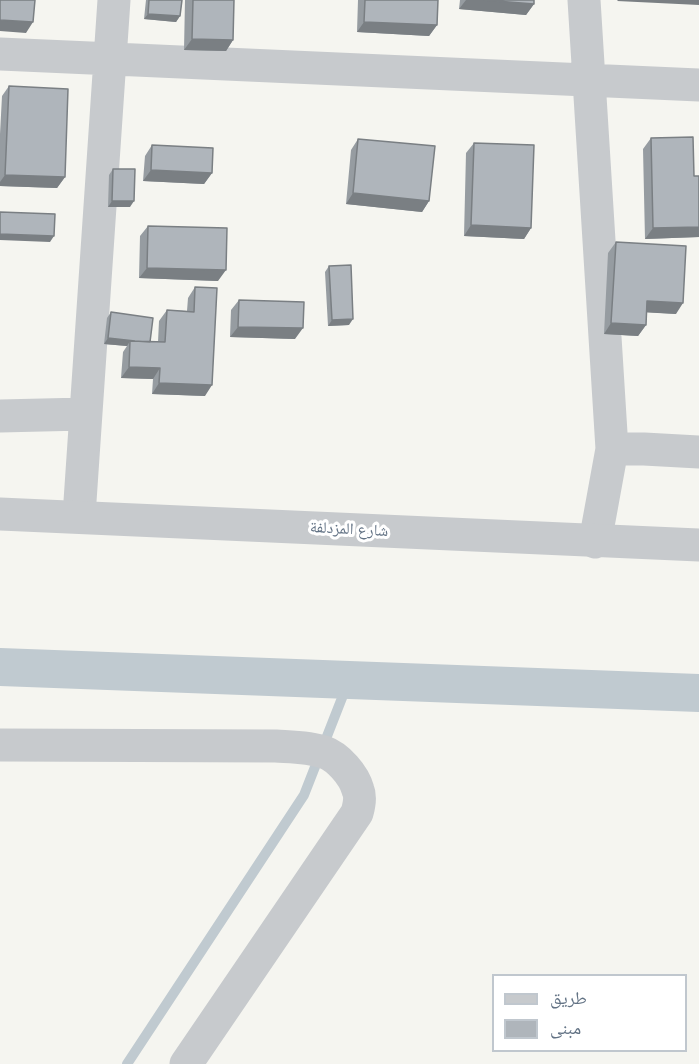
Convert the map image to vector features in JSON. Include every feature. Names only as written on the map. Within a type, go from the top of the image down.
[{"type":"street","points":[[79,516],[114,0]]},
{"type":"street","points":[[584,0],[612,449],[595,542]]},
{"type":"street","points":[[0,54],[699,85]]},
{"type":"street","points":[[0,416],[85,414]]},
{"type":"street","points":[[612,449],[644,448],[699,452]]},
{"type":"street","name":"شارع المزدلفة","points":[[0,513],[699,545]]},
{"type":"street","points":[[0,745],[276,746],[326,752],[350,773],[358,790],[357,813],[186,1064]]},
{"type":"building","points":[[0,0],[35,0],[33,22],[0,20]]},
{"type":"building","points":[[149,0],[182,0],[180,16],[148,14]]},
{"type":"building","points":[[193,0],[234,0],[233,40],[192,39]]},
{"type":"building","points":[[365,0],[438,0],[437,25],[364,22]]},
{"type":"building","points":[[484,0],[534,0],[534,4]]},
{"type":"building","points":[[9,86],[68,89],[65,177],[5,175]]},
{"type":"building","points":[[693,137],[694,176],[699,176],[699,227],[653,228],[651,138]]},
{"type":"building","points":[[358,139],[435,146],[429,201],[353,193]]},
{"type":"building","points":[[474,143],[534,145],[531,228],[471,225]]},
{"type":"building","points":[[152,145],[213,148],[212,173],[151,170]]},
{"type":"building","points":[[113,169],[135,169],[134,201],[112,201]]},
{"type":"building","points":[[0,212],[55,214],[54,236],[0,234]]},
{"type":"building","points":[[148,226],[227,228],[226,270],[147,268]]},
{"type":"building","points":[[616,242],[686,246],[683,303],[647,301],[646,325],[611,323]]},
{"type":"building","points":[[351,265],[353,319],[332,320],[329,266]]},
{"type":"building","points":[[195,287],[217,288],[212,385],[159,383],[160,368],[129,367],[130,341],[165,342],[167,310],[194,312]]},
{"type":"building","points":[[239,300],[304,302],[303,328],[238,327]]},
{"type":"building","points":[[111,312],[153,318],[150,342],[108,338]]},
{"type":"waterway","points":[[0,667],[699,693]]},
{"type":"waterway","points":[[127,1064],[304,795],[349,680]]}]
